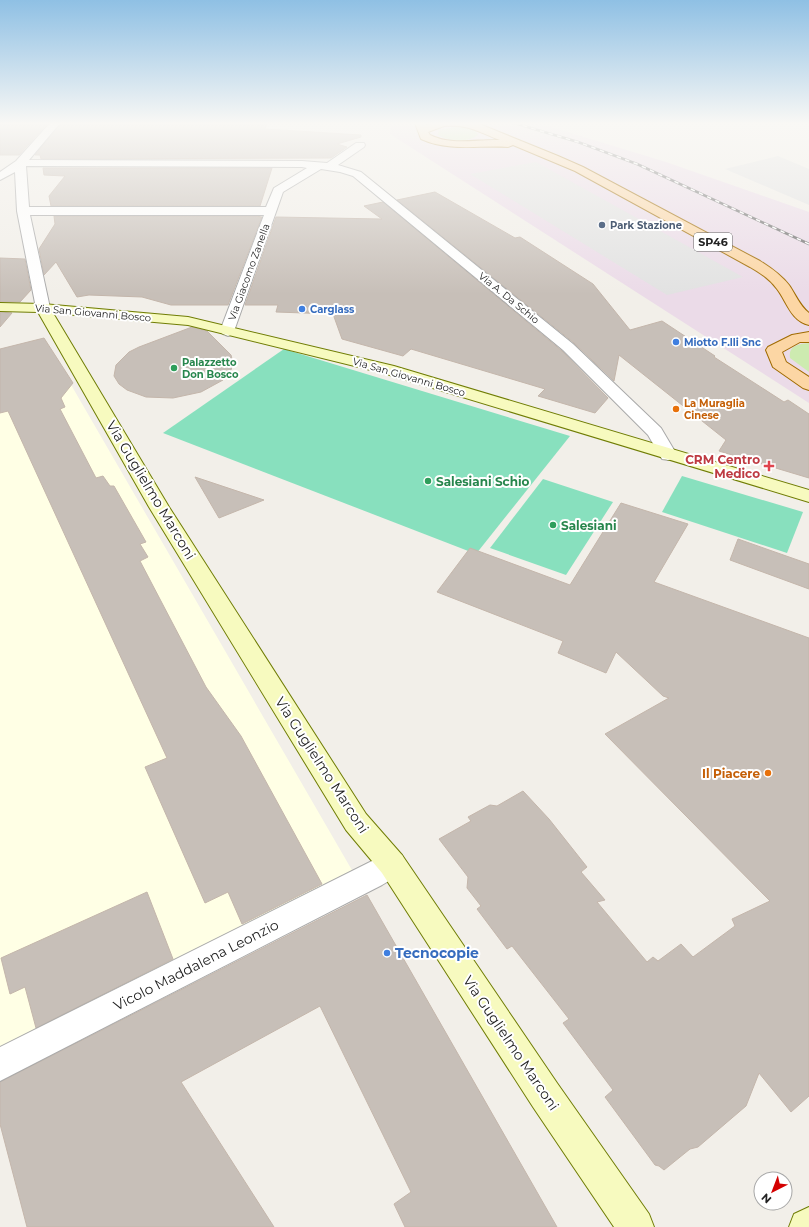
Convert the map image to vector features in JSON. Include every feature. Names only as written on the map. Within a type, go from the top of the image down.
[{"type":"main road","name":"SP46","points":[[600,180],[755,264],[772,275],[783,287],[796,310],[803,337],[774,350],[779,364],[809,385]]},
{"type":"main road","name":"SP46","points":[[796,310],[809,321]]},
{"type":"street","points":[[21,180],[23,211],[43,308]]},
{"type":"street","points":[[232,211],[297,180]]},
{"type":"street","name":"Via A. Da Schio","points":[[365,180],[568,347],[655,432],[668,455]]},
{"type":"street","name":"Via Giacomo Zanella","points":[[228,330],[278,190]]},
{"type":"street","points":[[23,211],[271,211]]},
{"type":"street","name":"Via San Giovanni Bosco","points":[[0,307],[43,308],[110,313],[188,321],[228,330],[388,369],[668,455],[809,496]]},
{"type":"street","name":"Via Guglielmo Marconi","points":[[43,308],[159,507],[356,822],[392,864],[545,1095],[636,1227]]},
{"type":"street","name":"Via Guglielmo Marconi","points":[[80,370],[68,336],[72,326],[77,322],[93,316],[110,313]]},
{"type":"street","name":"Vicolo Maddalena Leonzio","points":[[0,1064],[372,876],[392,864]]},
{"type":"shaded area","points":[[462,180],[718,180],[809,212],[809,403]]},
{"type":"shaded area","name":"Park Stazione","points":[[480,180],[569,180],[743,277],[667,295]]},
{"type":"shaded area","points":[[751,180],[809,180],[809,205]]},
{"type":"shaded area","points":[[44,338],[70,379],[70,383],[360,884],[0,1077],[0,378],[31,341]]},
{"type":"green space","points":[[809,343],[809,372],[790,358],[790,354],[792,348],[795,346]]},
{"type":"green space","name":"Salesiani Schio","points":[[284,349],[570,436],[476,554],[163,433]]},
{"type":"green space","points":[[682,476],[803,512],[787,553],[662,512]]},
{"type":"green space","name":"Salesiani","points":[[543,479],[613,502],[566,575],[490,548]]},
{"type":"building","points":[[62,180],[268,180],[260,206],[51,206],[49,196]]},
{"type":"building","points":[[435,192],[515,238],[520,237],[593,284],[630,330],[662,321],[715,356],[714,357],[784,402],[788,400],[809,414],[809,478],[719,451],[726,440],[619,355],[614,381],[574,343],[397,200]]},
{"type":"building","points":[[383,202],[562,351],[608,398],[595,413],[538,396],[545,389],[411,349],[403,356],[342,339],[333,314],[276,312],[278,305],[245,305],[276,217],[382,219],[364,206]]},
{"type":"building","points":[[54,216],[262,217],[228,305],[171,305],[142,297],[89,295],[77,297],[56,262],[44,275],[39,249],[55,224]]},
{"type":"building","points":[[0,258],[25,259],[31,290],[20,302],[0,302]]},
{"type":"building","points":[[0,312],[12,313],[0,327]]},
{"type":"building","name":"Palazzetto Don Bosco","points":[[192,327],[207,331],[231,355],[233,363],[231,370],[223,380],[201,392],[173,398],[146,397],[127,390],[119,384],[114,376],[116,365],[129,352]]},
{"type":"building","points":[[44,338],[73,383],[61,398],[65,407],[60,409],[96,478],[103,476],[110,486],[114,486],[146,542],[140,544],[148,557],[140,561],[206,687],[241,736],[322,884],[242,924],[228,892],[205,903],[145,767],[167,758],[8,411],[0,413],[0,349]]},
{"type":"building","points":[[195,477],[264,500],[219,518]]},
{"type":"building","points":[[621,503],[688,524],[654,582],[809,638],[809,1096],[791,1112],[759,1073],[746,1106],[698,1147],[690,1149],[664,1170],[655,1165],[605,1097],[613,1090],[563,1023],[569,1019],[512,946],[507,949],[477,909],[481,906],[467,888],[468,877],[439,839],[471,821],[468,817],[490,805],[497,806],[523,791],[549,819],[587,867],[581,872],[605,900],[597,902],[647,962],[653,957],[658,961],[681,944],[693,957],[735,926],[732,919],[770,901],[605,734],[669,698],[663,696],[616,652],[606,673],[558,653],[563,641],[437,592],[470,548],[570,585]]},
{"type":"building","points":[[738,539],[809,564],[809,589],[730,560]]},
{"type":"building","points":[[147,892],[173,959],[36,1028],[25,987],[10,994],[1,958]]},
{"type":"building","points":[[367,895],[557,1227],[405,1227],[394,1204],[411,1192],[320,1006],[181,1082],[274,1227],[27,1227],[0,1124],[0,1082]]},
{"type":"railway","points":[[672,180],[809,244]]},
{"type":"place","name":"Park Stazione","points":[[602,225]]},
{"type":"place","name":"Carglass","points":[[302,309]]},
{"type":"place","name":"Miotto F.lli Snc","points":[[676,342]]},
{"type":"place","name":"Palazzetto Don Bosco","points":[[174,368]]},
{"type":"place","name":"La Muraglia Cinese","points":[[676,409]]},
{"type":"place","name":"CRM Centro Medico","points":[[769,466]]},
{"type":"place","name":"Salesiani Schio","points":[[428,481]]},
{"type":"place","name":"Salesiani","points":[[553,525]]},
{"type":"place","name":"Il Piacere","points":[[768,773]]},
{"type":"place","name":"Tecnocopie","points":[[387,953]]}]
